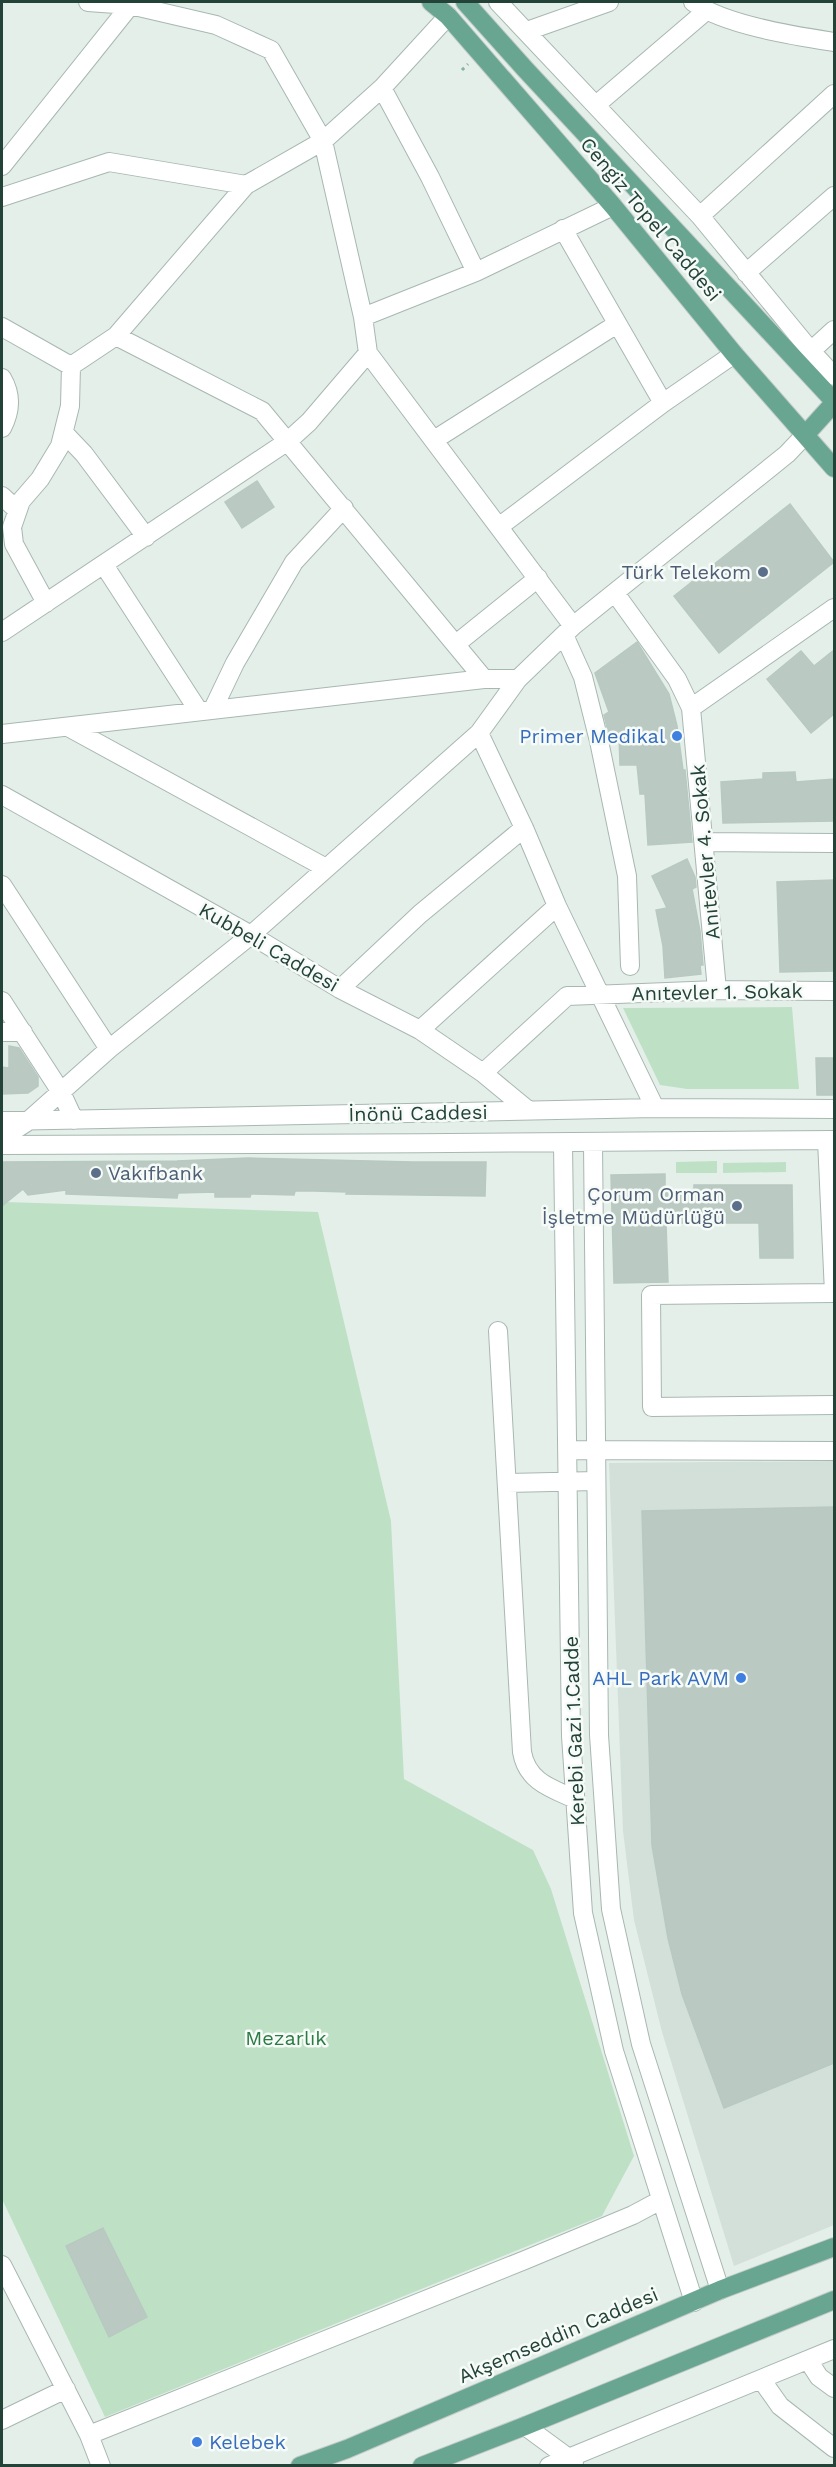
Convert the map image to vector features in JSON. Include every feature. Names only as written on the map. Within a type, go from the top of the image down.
[{"type":"main road","name":"Cengiz Topel Caddesi","points":[[431,2],[448,16],[613,206],[734,354],[834,468]]},
{"type":"main road","name":"Cengiz Topel Caddesi","points":[[465,2],[834,402]]},
{"type":"main road","points":[[806,434],[834,402]]},
{"type":"main road","name":"Akşemseddin Caddesi","points":[[300,2466],[720,2290],[834,2247]]},
{"type":"main road","points":[[422,2466],[834,2300]]},
{"type":"street","points":[[88,2],[132,3],[216,25],[271,50],[323,141],[363,317],[368,353],[538,578],[568,630],[583,677],[599,741],[624,864],[630,966]]},
{"type":"street","points":[[498,2],[700,216],[834,376]]},
{"type":"street","points":[[527,31],[609,2]]},
{"type":"street","points":[[2,166],[132,3]]},
{"type":"street","points":[[596,105],[699,6],[785,34],[834,42]]},
{"type":"street","points":[[71,366],[116,336],[246,185],[323,141],[382,88],[448,16]]},
{"type":"street","points":[[382,88],[430,177],[476,272]]},
{"type":"street","points":[[700,216],[834,94]]},
{"type":"street","points":[[2,197],[109,162],[246,185]]},
{"type":"street","points":[[746,273],[834,196]]},
{"type":"street","points":[[363,317],[476,272],[613,206]]},
{"type":"street","points":[[563,229],[663,403]]},
{"type":"street","points":[[434,440],[617,324]]},
{"type":"street","points":[[2,327],[71,366]]},
{"type":"street","points":[[811,351],[834,330]]},
{"type":"street","points":[[116,336],[262,411],[484,679]]},
{"type":"street","points":[[2,632],[288,441],[309,422],[368,353]]},
{"type":"street","points":[[500,526],[663,403],[734,354]]},
{"type":"street","points":[[46,603],[14,544],[12,527],[17,510],[51,463],[64,433],[70,406],[71,366]]},
{"type":"street","points":[[2,378],[7,388],[9,405],[2,428]]},
{"type":"street","points":[[64,433],[84,454],[146,537]]},
{"type":"street","points":[[2,1138],[27,1122],[109,1049],[251,935],[479,733],[518,679],[568,630],[787,454],[806,434]]},
{"type":"street","points":[[2,496],[17,510]]},
{"type":"street","points":[[205,710],[236,663],[294,562],[344,508]]},
{"type":"street","points":[[104,565],[205,710]]},
{"type":"street","points":[[456,644],[538,578]]},
{"type":"street","name":"Anıtevler 4. Sokak","points":[[615,592],[677,679],[690,708],[705,842],[717,990]]},
{"type":"street","points":[[690,708],[834,608]]},
{"type":"street","points":[[2,734],[484,679],[518,679]]},
{"type":"street","points":[[70,728],[326,868]]},
{"type":"street","points":[[479,733],[524,828],[557,906],[655,1108]]},
{"type":"street","name":"Kubbeli Caddesi","points":[[2,795],[251,935],[340,989],[420,1030],[483,1073],[529,1111]]},
{"type":"street","points":[[340,989],[420,914],[524,828]]},
{"type":"street","points":[[705,842],[834,843]]},
{"type":"street","points":[[2,885],[109,1049]]},
{"type":"street","points":[[420,1030],[557,906]]},
{"type":"street","name":"Anıtevler 1. Sokak","points":[[483,1073],[567,996],[717,990],[834,991]]},
{"type":"street","points":[[2,1001],[61,1092],[74,1120]]},
{"type":"street","points":[[2,1032],[22,1032]]},
{"type":"street","name":"İnönü Caddesi","points":[[2,1121],[655,1108],[834,1109]]},
{"type":"street","points":[[831,1140],[834,1293],[651,1295],[652,1407],[834,1405]]},
{"type":"street","name":"İnönü Caddesi","points":[[2,1145],[289,1142],[593,1144],[831,1140]]},
{"type":"street","name":"Kerebi Gazi 1.Cadde","points":[[563,1144],[571,1736],[583,1913],[614,2051],[694,2302]]},
{"type":"street","name":"Kerebi Gazi 1.Cadde","points":[[593,1144],[599,1735],[611,1909],[641,2044],[720,2290]]},
{"type":"street","points":[[498,1331],[523,1759],[535,1779],[575,1799]]},
{"type":"street","points":[[567,1450],[834,1451]]},
{"type":"street","points":[[507,1483],[596,1481]]},
{"type":"street","points":[[89,2435],[579,2238],[633,2215],[661,2200]]},
{"type":"street","points":[[2,2265],[89,2435],[101,2466]]},
{"type":"street","points":[[549,2466],[574,2462],[834,2349]]},
{"type":"street","points":[[808,2360],[819,2377],[834,2388]]},
{"type":"street","points":[[761,2379],[780,2406],[834,2448]]},
{"type":"street","points":[[2,2420],[66,2389]]},
{"type":"street","points":[[525,2426],[574,2462]]},
{"type":"shaded area","name":"AHL Park AVM","points":[[834,1461],[834,2225],[734,2266],[662,2032],[634,1920],[623,1831],[609,1463]]},
{"type":"green space","points":[[792,1007],[799,1089],[687,1089],[660,1085],[623,1008]]},
{"type":"green space","points":[[717,1161],[717,1173],[676,1173],[676,1162]]},
{"type":"green space","points":[[786,1162],[786,1172],[723,1173],[723,1163]]},
{"type":"green space","name":"Mezarlık","points":[[6,1202],[318,1212],[391,1521],[404,1779],[533,1850],[551,1889],[634,2156],[602,2216],[105,2417],[2,2199],[2,1206]]},
{"type":"building","points":[[257,481],[274,507],[242,528],[225,502]]},
{"type":"building","points":[[790,504],[834,562],[719,653],[674,596]]},
{"type":"building","points":[[637,642],[669,694],[677,726],[683,770],[685,770],[692,842],[648,845],[645,794],[640,794],[637,765],[620,765],[619,734],[609,735],[604,715],[609,712],[595,673]]},
{"type":"building","points":[[834,650],[834,714],[811,733],[767,679],[801,651],[814,666]]},
{"type":"building","points":[[795,772],[796,782],[834,779],[834,821],[723,823],[721,782],[763,779],[763,773]]},
{"type":"building","points":[[687,859],[695,877],[696,887],[692,889],[700,931],[703,965],[700,965],[701,974],[665,978],[663,946],[656,910],[667,908],[652,876]]},
{"type":"building","points":[[834,880],[834,971],[780,972],[777,882]]},
{"type":"building","points":[[9,1046],[19,1048],[38,1077],[38,1086],[28,1093],[2,1094],[2,1067],[9,1068]]},
{"type":"building","points":[[816,1058],[834,1058],[834,1095],[817,1095]]},
{"type":"building","points":[[248,1158],[486,1162],[485,1196],[295,1191],[294,1195],[251,1194],[250,1197],[215,1197],[215,1192],[178,1193],[177,1198],[66,1194],[66,1190],[28,1195],[23,1189],[2,1206],[2,1162],[177,1161]]},
{"type":"building","points":[[665,1174],[665,1190],[694,1190],[694,1185],[792,1185],[793,1258],[760,1258],[759,1223],[666,1223],[668,1282],[614,1283],[611,1175]]},
{"type":"building","name":"AHL Park AVM","points":[[834,1507],[834,2063],[724,2108],[682,1994],[668,1938],[652,1845],[642,1511]]},
{"type":"building","points":[[103,2228],[147,2317],[109,2337],[66,2246]]},
{"type":"place","name":"Türk Telekom","points":[[763,572]]},
{"type":"place","name":"Primer Medikal","points":[[677,736]]},
{"type":"place","name":"Vakıfbank","points":[[96,1173]]},
{"type":"place","name":"Çorum Orman İşletme Müdürlüğü","points":[[737,1206]]},
{"type":"place","name":"AHL Park AVM","points":[[741,1678]]},
{"type":"place","name":"Kelebek","points":[[197,2442]]}]
